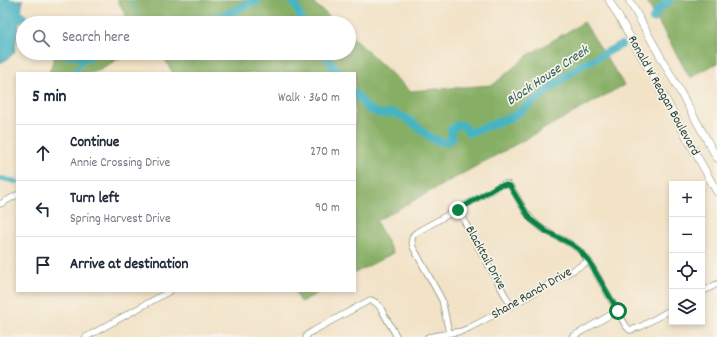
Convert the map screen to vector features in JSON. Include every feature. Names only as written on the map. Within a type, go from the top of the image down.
[{"type":"main road","name":"Ronald W Reagan Boulevard","points":[[609,0],[717,192]]},
{"type":"main road","name":"Ronald W Reagan Boulevard","points":[[629,0],[717,158]]},
{"type":"street","points":[[449,333],[442,300],[413,246],[411,238],[417,232],[503,184],[510,186],[530,219],[547,232],[571,244],[589,261],[626,326],[630,330],[640,327],[669,311]]},
{"type":"street","points":[[0,204],[16,196]]},
{"type":"street","name":"Blacktail Drive","points":[[458,210],[511,306]]},
{"type":"street","name":"Shane Ranch Drive","points":[[428,337],[469,328],[511,306],[589,261]]},
{"type":"street","points":[[705,290],[717,284]]},
{"type":"street","points":[[86,337],[168,292]]},
{"type":"street","points":[[306,337],[313,331],[370,300],[377,303],[380,307],[397,337]]},
{"type":"street","points":[[572,337],[618,311]]},
{"type":"green space","points":[[117,0],[310,0],[329,16],[127,16]]},
{"type":"green space","points":[[646,0],[717,0],[717,63],[690,78]]},
{"type":"green space","points":[[584,22],[624,85],[376,221],[393,253],[356,272],[356,72],[172,72],[165,60],[356,60],[356,41],[410,91],[493,85],[527,56]]},
{"type":"green space","points":[[54,60],[116,60],[95,72],[49,72]]},
{"type":"green space","points":[[296,292],[319,292],[301,302]]},
{"type":"water","points":[[0,0],[23,0],[20,16],[16,16],[16,41],[14,53],[0,63]]},
{"type":"waterway","name":"Block House Creek","points":[[6,0],[22,16]]},
{"type":"waterway","points":[[130,0],[139,16]]},
{"type":"waterway","name":"Block House Creek","points":[[220,16],[258,0]]},
{"type":"waterway","name":"Block House Creek","points":[[291,0],[300,16]]},
{"type":"waterway","name":"Block House Creek","points":[[653,19],[658,10],[670,0]]},
{"type":"waterway","name":"Block House Creek","points":[[356,94],[368,109],[381,114],[394,113],[402,116],[430,137],[441,142],[446,142],[452,139],[451,129],[460,124],[464,126],[469,133],[514,116],[580,66],[621,45]]},
{"type":"waterway","points":[[74,72],[85,60]]},
{"type":"waterway","name":"Block House Creek","points":[[329,60],[338,72]]},
{"type":"waterway","points":[[0,178],[16,182]]},
{"type":"route","points":[[458,210],[498,186],[507,184],[510,186],[530,219],[547,232],[571,244],[584,254],[618,311]]}]
